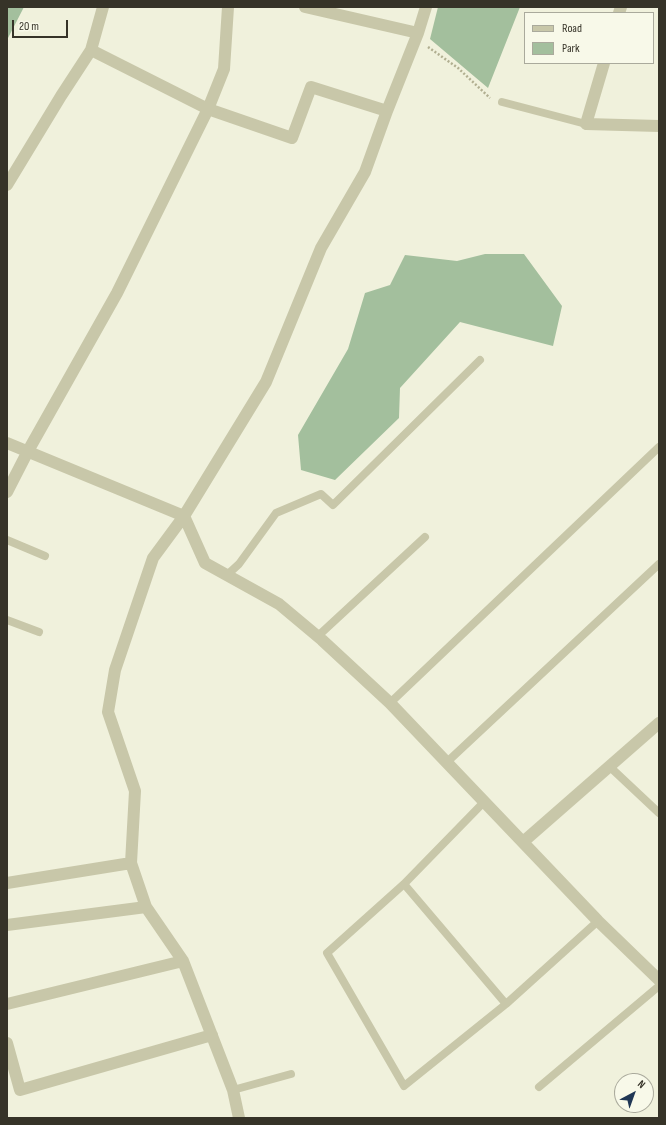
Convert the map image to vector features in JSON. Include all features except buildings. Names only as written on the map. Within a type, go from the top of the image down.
[{"type":"street","points":[[7,185],[61,96],[92,50],[103,7]]},
{"type":"street","points":[[7,492],[28,451],[118,292],[208,109],[224,68],[228,7]]},
{"type":"street","points":[[305,7],[417,36]]},
{"type":"street","points":[[239,1118],[233,1090],[183,961],[146,907],[131,863],[135,791],[108,712],[115,670],[153,558],[184,516],[266,382],[320,248],[365,172],[387,111],[417,36],[426,7]]},
{"type":"street","points":[[92,50],[208,109],[292,138],[311,87],[387,111]]},
{"type":"street","points":[[604,64],[586,124],[659,126]]},
{"type":"street","points":[[7,443],[184,516],[205,563],[279,604],[318,636],[390,703],[598,921],[659,980]]},
{"type":"street","points":[[523,842],[659,723]]},
{"type":"street","points":[[7,883],[131,863]]},
{"type":"street","points":[[7,925],[146,907]]},
{"type":"street","points":[[7,1004],[183,961]]},
{"type":"street","points":[[7,1043],[20,1090],[212,1035]]},
{"type":"lane","points":[[502,102],[586,124]]},
{"type":"lane","points":[[227,575],[239,564],[276,513],[321,494],[333,505],[480,360]]},
{"type":"lane","points":[[390,703],[658,449]]},
{"type":"lane","points":[[318,636],[425,537]]},
{"type":"lane","points":[[7,540],[45,556]]},
{"type":"lane","points":[[446,763],[659,564]]},
{"type":"lane","points":[[7,620],[39,632]]},
{"type":"lane","points":[[610,766],[659,813]]},
{"type":"lane","points":[[484,802],[404,884],[327,953],[404,1086],[506,1004],[598,921]]},
{"type":"lane","points":[[404,884],[506,1004]]},
{"type":"lane","points":[[539,1087],[659,986]]},
{"type":"lane","points":[[233,1090],[291,1074]]},
{"type":"path","points":[[417,36],[458,68],[488,97],[502,102]]},
{"type":"green space","points":[[7,7],[24,7],[7,40]]},
{"type":"green space","points":[[438,7],[520,7],[488,88],[430,39]]},
{"type":"green space","points":[[485,254],[524,254],[562,306],[553,346],[460,322],[400,388],[399,418],[335,480],[301,470],[298,435],[348,349],[365,293],[390,285],[405,255],[457,261]]}]
